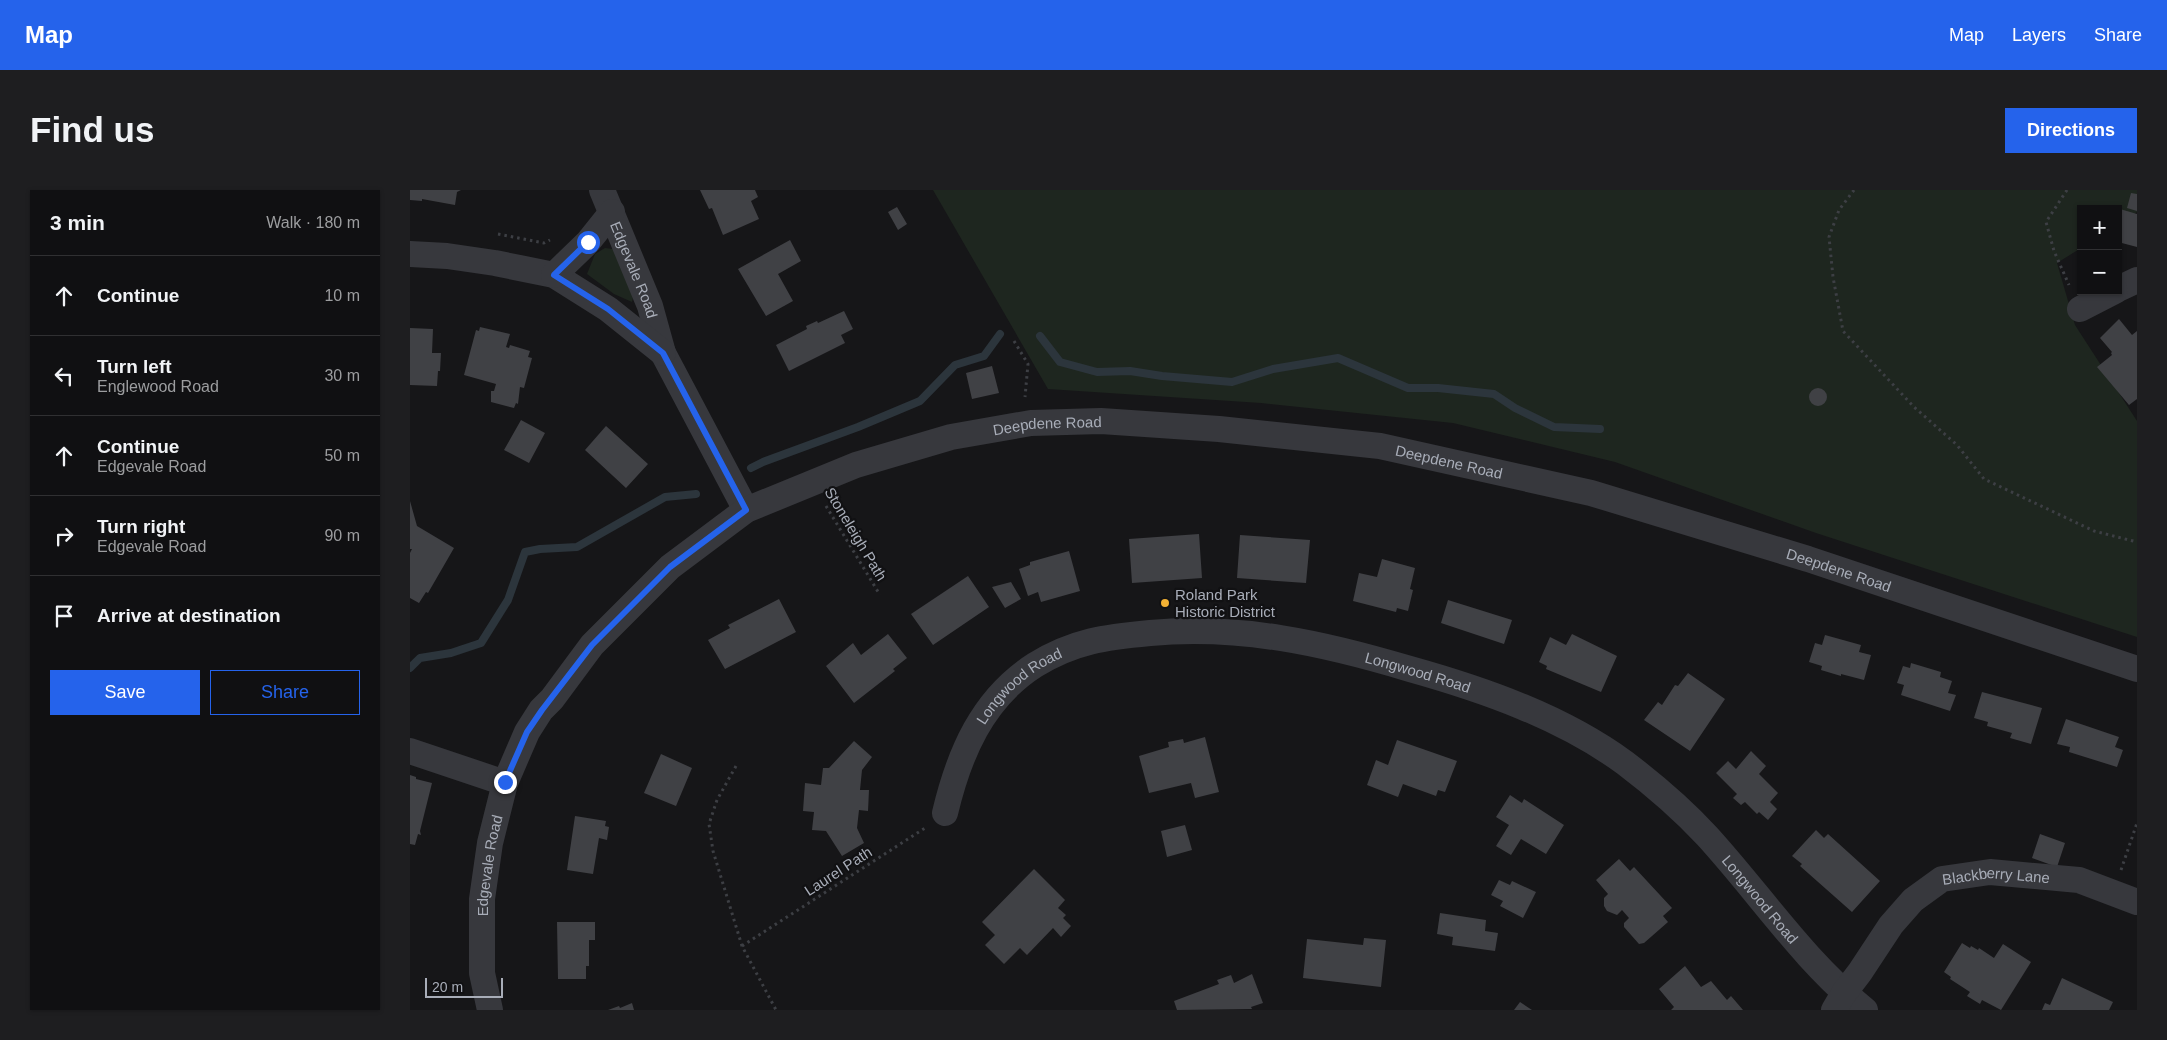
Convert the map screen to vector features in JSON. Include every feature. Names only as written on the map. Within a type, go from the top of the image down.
[{"type":"street","points":[[554,275],[588,242],[607,201]]},
{"type":"street","name":"Edgevale Road","points":[[490,1010],[482,973],[482,899],[490,843],[505,782],[527,732],[592,645],[670,567],[746,510],[663,353],[650,306],[607,201]]},
{"type":"street","points":[[410,254],[495,263],[554,275],[608,309],[663,353]]},
{"type":"street","points":[[2122,288],[2137,280]]},
{"type":"street","points":[[2080,309],[2107,295]]},
{"type":"street","name":"Deepdene Road","points":[[746,510],[856,466],[951,437],[1031,423],[1111,422],[1219,429],[1380,446],[1591,493],[1808,559],[2137,669]]},
{"type":"street","name":"Longwood Road","points":[[945,813],[960,760],[989,706],[1008,686],[1034,666],[1062,651],[1106,636],[1171,631],[1205,630],[1255,633],[1308,641],[1355,652],[1430,674],[1505,700],[1563,727],[1622,761],[1652,783],[1705,834],[1813,963],[1839,1001],[1865,1010]]},
{"type":"street","points":[[410,751],[505,782]]},
{"type":"street","name":"Blackberry Lane","points":[[1839,1001],[1891,925],[1913,900],[1942,879],[1990,872],[2079,880],[2137,902]]},
{"type":"path","points":[[1854,190],[1839,210],[1829,237],[1843,331],[1914,407],[1957,445],[1984,479],[2094,531],[2137,542]]},
{"type":"path","points":[[2067,190],[2046,222],[2054,251],[2080,309]]},
{"type":"path","points":[[490,234],[544,243],[552,240]]},
{"type":"path","points":[[1014,341],[1028,364],[1025,397]]},
{"type":"path","name":"Stoneleigh Path","points":[[813,484],[880,595]]},
{"type":"path","points":[[736,766],[717,800],[709,824],[713,851],[742,946],[776,1010]]},
{"type":"path","name":"Laurel Path","points":[[742,946],[910,839],[945,813]]},
{"type":"path","points":[[2122,868],[2137,823]]},
{"type":"shaded area","points":[[933,190],[2137,190],[2137,212],[2122,221],[2122,205],[2077,205],[2077,250],[2057,263],[2075,325],[2137,421],[2137,637],[1816,533],[1615,462],[1453,423],[1261,403],[1048,389]]},
{"type":"shaded area","points":[[605,248],[613,249],[634,292],[632,302],[614,294],[587,274],[595,254]]},
{"type":"building","points":[[410,190],[461,190],[457,192],[455,205],[422,199],[422,201],[410,200]]},
{"type":"building","points":[[700,190],[755,190],[758,197],[751,201],[759,219],[723,235],[712,208],[709,209]]},
{"type":"building","points":[[2131,193],[2137,194],[2137,211],[2127,208]]},
{"type":"building","points":[[897,207],[907,224],[898,230],[888,212]]},
{"type":"building","points":[[2122,210],[2137,214],[2137,247],[2122,243]]},
{"type":"building","points":[[790,240],[801,261],[778,274],[793,301],[766,316],[738,269]]},
{"type":"building","points":[[844,311],[853,329],[841,335],[845,343],[789,371],[776,345],[807,329],[806,326],[817,321],[818,323]]},
{"type":"building","points":[[2119,319],[2132,335],[2137,331],[2137,399],[2129,405],[2097,367],[2112,355],[2112,352],[2100,338]]},
{"type":"building","points":[[480,327],[510,334],[506,347],[509,348],[510,345],[530,351],[528,357],[532,358],[524,388],[520,387],[518,404],[516,403],[514,408],[491,402],[491,391],[494,391],[496,384],[464,375],[476,330],[479,331]]},
{"type":"building","points":[[410,328],[433,329],[432,353],[441,353],[437,386],[410,385]]},
{"type":"building","points":[[992,366],[999,393],[972,399],[966,373]]},
{"type":"building","points":[[1814,388],[1822,388],[1827,393],[1825,404],[1814,406],[1809,401],[1809,393]]},
{"type":"building","points":[[521,420],[545,433],[529,463],[504,450]]},
{"type":"building","points":[[606,426],[648,464],[626,488],[585,450]]},
{"type":"building","points":[[410,501],[417,526],[454,548],[428,593],[426,592],[419,603],[410,598],[410,553],[412,549],[410,549]]},
{"type":"building","points":[[1199,534],[1202,578],[1132,583],[1129,539]]},
{"type":"building","points":[[1240,535],[1310,540],[1306,583],[1237,578]]},
{"type":"building","points":[[1069,551],[1080,591],[1041,602],[1038,592],[1028,596],[1019,569],[1030,565],[1030,562]]},
{"type":"building","points":[[1382,559],[1415,568],[1410,589],[1413,590],[1408,611],[1397,608],[1396,612],[1353,601],[1359,573],[1377,577]]},
{"type":"building","points":[[968,576],[989,607],[933,645],[911,614]]},
{"type":"building","points":[[1011,582],[1021,599],[1005,608],[992,587]]},
{"type":"building","points":[[779,599],[796,632],[725,669],[708,640],[730,628],[728,625]]},
{"type":"building","points":[[1448,600],[1512,620],[1504,644],[1441,623]]},
{"type":"building","points":[[888,634],[907,658],[893,669],[895,671],[854,703],[826,666],[853,643],[861,655]]},
{"type":"building","points":[[1572,634],[1617,656],[1601,692],[1546,669],[1547,666],[1539,662],[1550,637],[1566,645]]},
{"type":"building","points":[[1825,635],[1861,645],[1859,652],[1871,655],[1864,680],[1821,670],[1822,666],[1809,662],[1815,643],[1822,645]]},
{"type":"building","points":[[1911,663],[1941,672],[1940,677],[1952,681],[1948,693],[1956,695],[1950,711],[1901,695],[1904,685],[1897,683],[1903,666],[1910,668]]},
{"type":"building","points":[[1688,673],[1725,699],[1690,751],[1644,720],[1658,702],[1662,705],[1675,685],[1678,686]]},
{"type":"building","points":[[1982,692],[2042,708],[2031,744],[2010,738],[2012,733],[1987,726],[1988,722],[1974,718]]},
{"type":"building","points":[[2066,719],[2119,737],[2115,747],[2123,750],[2117,767],[2069,752],[2070,747],[2057,744]]},
{"type":"building","points":[[1205,737],[1219,792],[1195,798],[1191,783],[1149,793],[1139,756],[1169,747],[1168,742],[1183,739],[1184,743]]},
{"type":"building","points":[[1397,740],[1457,761],[1445,792],[1438,790],[1436,796],[1403,784],[1398,797],[1367,785],[1376,760],[1388,765]]},
{"type":"building","points":[[854,741],[872,757],[862,770],[860,790],[869,790],[868,811],[859,810],[857,828],[864,843],[842,856],[826,831],[812,830],[814,812],[803,811],[805,783],[821,785],[823,768],[829,768]]},
{"type":"building","points":[[1751,751],[1766,766],[1759,774],[1778,793],[1770,802],[1777,809],[1768,820],[1759,812],[1757,814],[1745,802],[1741,805],[1733,798],[1737,794],[1716,773],[1728,761],[1736,769]]},
{"type":"building","points":[[661,754],[692,768],[676,806],[644,793]]},
{"type":"building","points":[[410,775],[416,777],[416,779],[432,783],[420,831],[421,835],[418,834],[415,845],[410,844]]},
{"type":"building","points":[[1510,795],[1522,803],[1524,799],[1564,825],[1546,854],[1521,839],[1511,855],[1496,846],[1509,825],[1496,817]]},
{"type":"building","points":[[575,816],[606,821],[605,826],[609,827],[607,840],[599,838],[593,874],[567,870]]},
{"type":"building","points":[[1185,825],[1192,850],[1167,857],[1161,831]]},
{"type":"building","points":[[1816,830],[1824,838],[1828,834],[1880,881],[1852,912],[1800,866],[1802,864],[1792,856]]},
{"type":"building","points":[[2040,834],[2065,843],[2057,867],[2032,858]]},
{"type":"building","points":[[1619,859],[1630,871],[1634,867],[1672,908],[1663,916],[1668,922],[1644,943],[1639,944],[1624,927],[1624,923],[1629,918],[1622,910],[1617,915],[1607,911],[1604,906],[1604,898],[1608,894],[1596,880]]},
{"type":"building","points":[[1034,869],[1065,900],[1058,908],[1066,915],[1063,918],[1071,926],[1061,937],[1053,928],[1027,955],[1020,948],[1004,964],[985,945],[995,935],[982,922]]},
{"type":"building","points":[[1499,880],[1510,885],[1512,881],[1536,892],[1523,918],[1500,906],[1503,901],[1491,895]]},
{"type":"building","points":[[1440,913],[1486,920],[1485,931],[1498,933],[1495,951],[1452,945],[1453,937],[1437,934]]},
{"type":"building","points":[[557,922],[595,922],[595,940],[589,940],[589,966],[586,966],[586,979],[558,979]]},
{"type":"building","points":[[1364,938],[1386,940],[1381,987],[1303,978],[1307,939],[1363,945]]},
{"type":"building","points":[[1962,943],[1970,948],[1971,946],[1978,950],[1979,948],[1994,958],[2003,944],[2031,962],[2001,1010],[1982,1000],[1980,1004],[1967,996],[1970,992],[1950,979],[1951,977],[1944,972]]},
{"type":"building","points":[[1685,966],[1701,987],[1711,981],[1727,1000],[1731,996],[1743,1010],[1671,1010],[1674,1007],[1659,989]]},
{"type":"building","points":[[1252,974],[1263,1003],[1251,1007],[1252,1009],[1177,1010],[1174,1001],[1219,984],[1217,980],[1231,975],[1234,983]]},
{"type":"building","points":[[2062,978],[2113,1002],[2109,1010],[2042,1010],[2045,1003],[2050,1005]]},
{"type":"building","points":[[1520,1002],[1532,1010],[1514,1010]]},
{"type":"building","points":[[632,1003],[634,1010],[608,1010],[619,1006],[620,1008]]},
{"type":"waterway","points":[[751,468],[920,401],[955,365],[984,356],[1000,334]]},
{"type":"waterway","points":[[1040,336],[1060,362],[1097,372],[1130,371],[1162,376],[1232,382],[1273,369],[1338,358],[1408,388],[1438,388],[1494,394],[1515,408],[1554,427],[1600,429]]},
{"type":"waterway","points":[[410,668],[420,658],[451,653],[481,643],[508,600],[525,552],[540,549],[577,547],[665,497],[696,494]]},
{"type":"place","name":"Roland Park Historic District","points":[[1165,603]]},
{"type":"route","points":[[505,782],[527,732],[592,645],[670,567],[746,510],[663,353],[608,309],[554,275],[588,242]]}]
